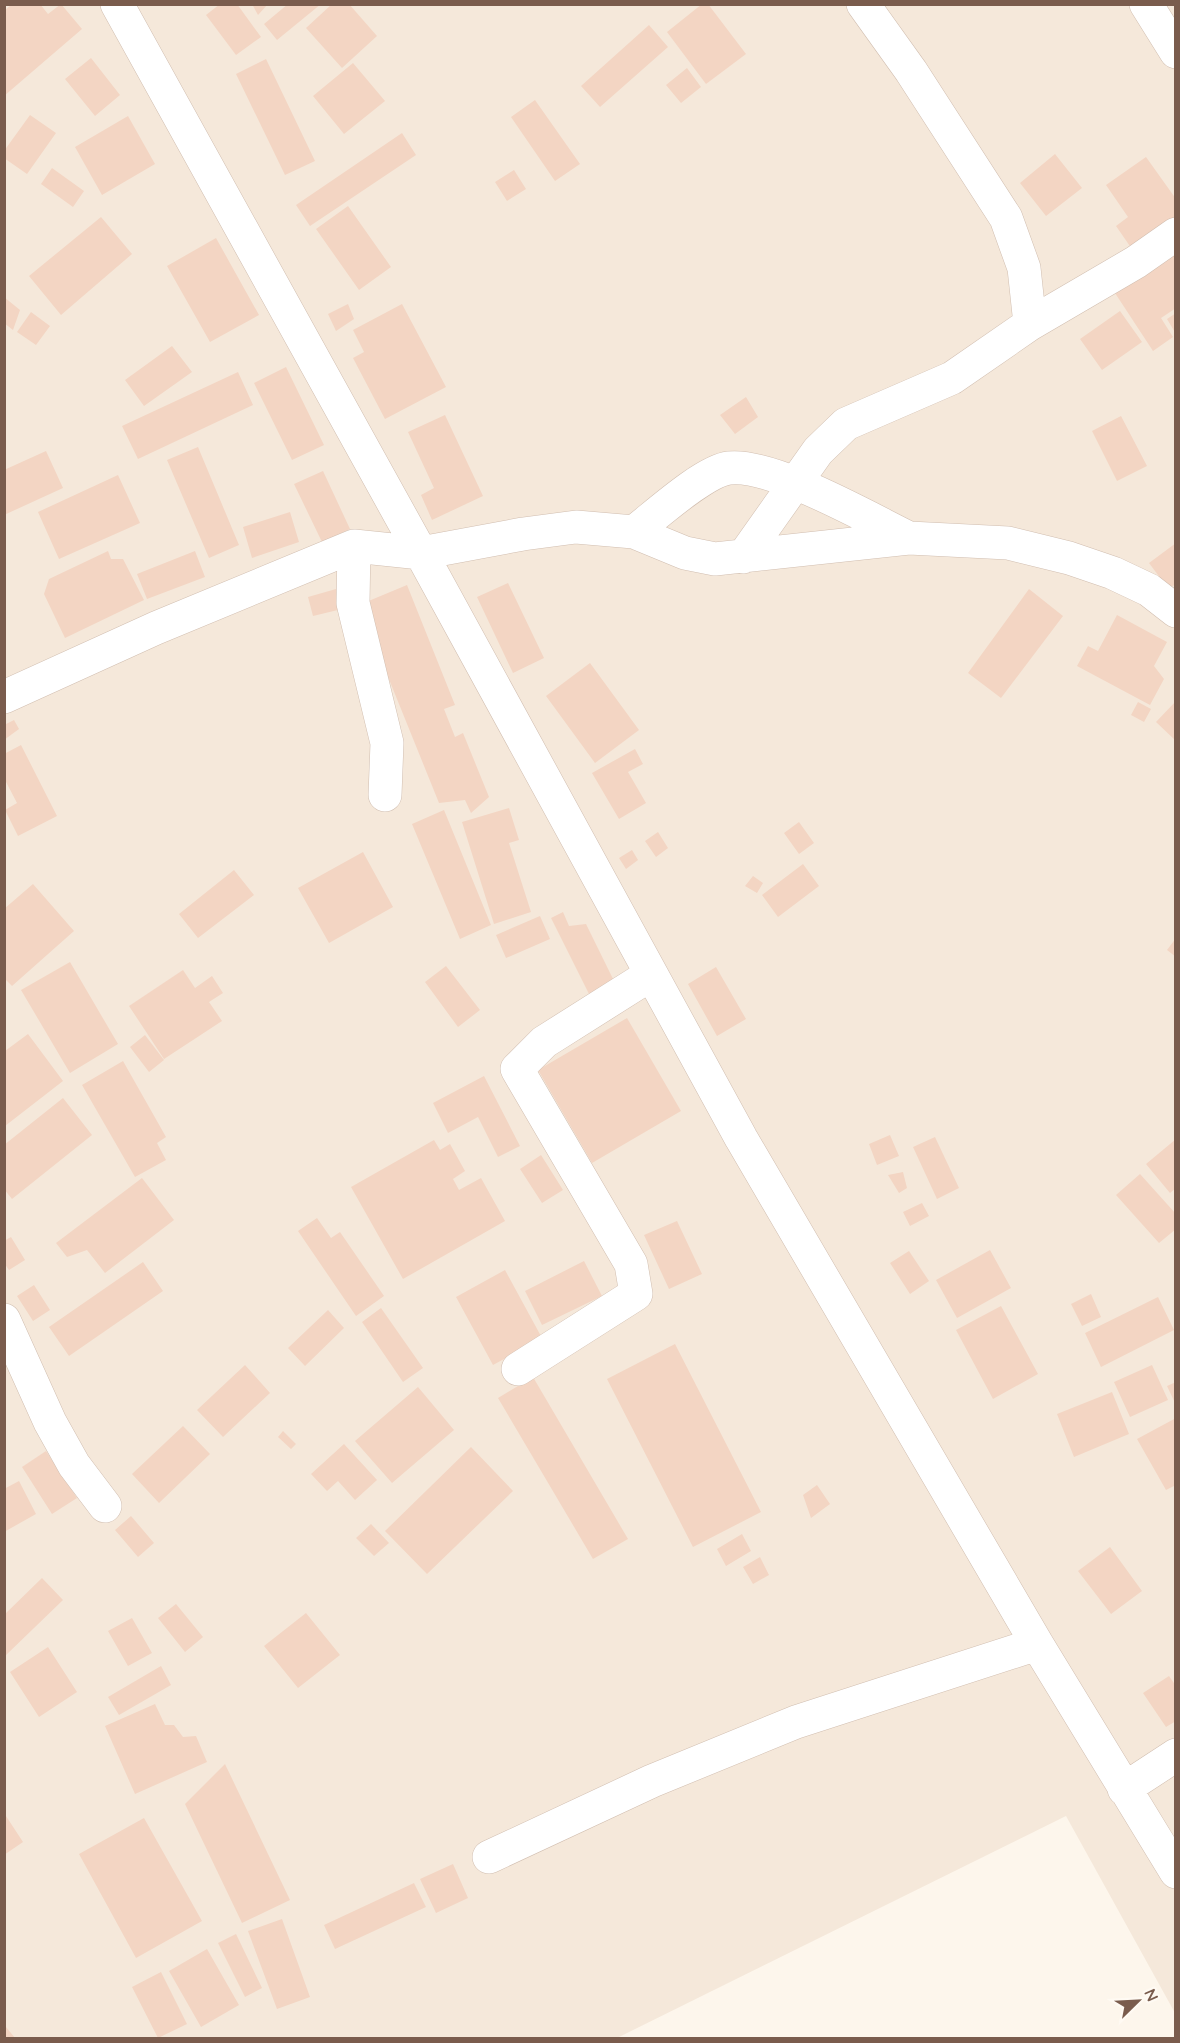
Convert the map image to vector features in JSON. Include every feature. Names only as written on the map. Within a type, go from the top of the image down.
[{"type":"street","points":[[117,4],[741,1138],[1037,1644],[1176,1872]]},
{"type":"street","points":[[863,4],[911,71],[1006,218],[1024,268],[1030,324]]},
{"type":"street","points":[[1146,4],[1176,52]]},
{"type":"street","points":[[743,556],[818,451],[846,424],[952,378],[1030,324],[1136,262],[1176,234]]},
{"type":"street","points":[[634,532],[697,482],[728,468],[762,471],[796,483],[909,538]]},
{"type":"street","points":[[4,697],[156,628],[354,546],[421,553],[576,526],[634,532],[685,553],[715,559],[909,538],[1008,543],[1069,558],[1113,573],[1149,590],[1176,611]]},
{"type":"street","points":[[354,546],[353,603],[387,743],[385,795]]},
{"type":"street","points":[[519,1369],[636,1294],[632,1264],[517,1069],[544,1042],[650,975]]},
{"type":"street","points":[[4,1320],[50,1422],[74,1465],[105,1506]]},
{"type":"street","points":[[489,1857],[652,1780],[796,1722],[1037,1644]]},
{"type":"street","points":[[1124,1789],[1176,1755]]},
{"type":"shaded area","points":[[5,5],[1175,5],[1175,2013],[1066,1816],[617,2038],[5,2038]]},
{"type":"building","points":[[12,4],[40,4],[48,14],[61,4],[82,29],[4,96],[4,11]]},
{"type":"building","points":[[220,4],[237,4],[261,37],[236,55],[206,15]]},
{"type":"building","points":[[252,4],[268,4],[258,15]]},
{"type":"building","points":[[288,4],[321,4],[277,40],[264,24]]},
{"type":"building","points":[[332,4],[349,4],[377,36],[342,68],[306,28]]},
{"type":"building","points":[[702,4],[708,4],[746,54],[706,84],[667,32]]},
{"type":"building","points":[[649,25],[668,47],[600,107],[581,86]]},
{"type":"building","points":[[91,58],[120,95],[95,116],[65,79]]},
{"type":"building","points":[[266,59],[315,161],[285,175],[236,74]]},
{"type":"building","points":[[353,63],[385,101],[344,134],[313,96]]},
{"type":"building","points":[[687,68],[701,87],[681,103],[666,85]]},
{"type":"building","points":[[535,100],[580,164],[555,181],[511,117]]},
{"type":"building","points":[[30,115],[56,133],[27,174],[4,158],[4,151]]},
{"type":"building","points":[[128,116],[155,164],[102,195],[75,147]]},
{"type":"building","points":[[402,133],[416,155],[310,226],[296,205]]},
{"type":"building","points":[[1055,154],[1082,188],[1046,216],[1020,183]]},
{"type":"building","points":[[1146,157],[1176,199],[1176,223],[1134,252],[1116,226],[1128,217],[1106,185]]},
{"type":"building","points":[[52,168],[84,191],[73,207],[41,184]]},
{"type":"building","points":[[514,170],[526,189],[507,201],[495,182]]},
{"type":"building","points":[[348,206],[391,267],[359,290],[316,229]]},
{"type":"building","points":[[101,217],[132,254],[61,315],[29,276]]},
{"type":"building","points":[[216,238],[259,315],[210,342],[167,266]]},
{"type":"building","points":[[1176,253],[1176,308],[1161,318],[1173,337],[1153,351],[1115,293]]},
{"type":"building","points":[[4,297],[20,310],[13,330],[4,323]]},
{"type":"building","points":[[348,304],[354,319],[336,331],[328,314]]},
{"type":"building","points":[[402,304],[446,387],[385,419],[353,358],[364,352],[353,330]]},
{"type":"building","points":[[1120,311],[1142,342],[1102,370],[1080,339]]},
{"type":"building","points":[[31,312],[50,326],[36,345],[17,332]]},
{"type":"building","points":[[1176,313],[1176,334],[1167,319]]},
{"type":"building","points":[[172,346],[192,372],[144,406],[125,380]]},
{"type":"building","points":[[286,367],[324,445],[292,460],[254,383]]},
{"type":"building","points":[[238,372],[253,405],[138,459],[122,426]]},
{"type":"building","points":[[746,397],[758,417],[735,434],[720,415]]},
{"type":"building","points":[[445,415],[483,496],[432,520],[421,495],[434,488],[408,432]]},
{"type":"building","points":[[1121,416],[1147,466],[1117,481],[1092,431]]},
{"type":"building","points":[[198,447],[239,545],[209,558],[167,460]]},
{"type":"building","points":[[46,451],[63,488],[4,515],[4,470]]},
{"type":"building","points":[[323,471],[350,529],[322,542],[294,484]]},
{"type":"building","points":[[118,475],[140,523],[59,559],[38,512]]},
{"type":"building","points":[[290,512],[299,542],[252,558],[243,527]]},
{"type":"building","points":[[1176,543],[1176,585],[1167,587],[1149,563]]},
{"type":"building","points":[[108,551],[111,559],[123,559],[144,600],[65,638],[44,594],[49,579]]},
{"type":"building","points":[[195,551],[205,577],[147,599],[137,574]]},
{"type":"building","points":[[508,583],[544,658],[513,673],[477,597]]},
{"type":"building","points":[[407,585],[455,705],[444,709],[455,737],[463,733],[489,797],[471,813],[465,800],[439,803],[359,605]]},
{"type":"building","points":[[336,589],[342,609],[313,616],[308,597]]},
{"type":"building","points":[[1029,589],[1063,616],[1001,698],[968,673]]},
{"type":"building","points":[[1117,615],[1167,642],[1154,666],[1164,679],[1150,705],[1077,666],[1088,646],[1098,651]]},
{"type":"building","points":[[590,663],[639,730],[595,763],[546,696]]},
{"type":"building","points":[[1176,701],[1176,741],[1156,722]]},
{"type":"building","points":[[1138,702],[1151,709],[1144,722],[1131,715]]},
{"type":"building","points":[[14,720],[19,729],[4,740],[4,725]]},
{"type":"building","points":[[21,745],[57,816],[18,836],[5,810],[17,803],[4,778],[4,754]]},
{"type":"building","points":[[635,749],[643,764],[628,772],[646,803],[619,819],[592,773]]},
{"type":"building","points":[[509,808],[519,840],[509,843],[531,912],[494,924],[462,822]]},
{"type":"building","points":[[444,810],[491,925],[460,939],[412,824]]},
{"type":"building","points":[[799,822],[814,843],[799,854],[784,833]]},
{"type":"building","points":[[658,832],[668,848],[656,857],[645,841]]},
{"type":"building","points":[[632,850],[638,860],[626,869],[619,858]]},
{"type":"building","points":[[363,852],[393,907],[329,943],[298,888]]},
{"type":"building","points":[[803,864],[819,886],[778,917],[762,895]]},
{"type":"building","points":[[234,870],[254,895],[198,938],[179,914]]},
{"type":"building","points":[[753,876],[763,883],[757,893],[745,886]]},
{"type":"building","points":[[33,884],[74,931],[12,986],[4,978],[4,909]]},
{"type":"building","points":[[563,912],[569,926],[586,924],[615,983],[590,996],[551,918]]},
{"type":"building","points":[[540,916],[550,939],[506,958],[496,935]]},
{"type":"building","points":[[1176,938],[1176,957],[1167,950]]},
{"type":"building","points":[[70,962],[118,1044],[70,1073],[21,990]]},
{"type":"building","points":[[446,966],[480,1010],[458,1027],[425,982]]},
{"type":"building","points":[[716,967],[746,1019],[717,1036],[688,984]]},
{"type":"building","points":[[183,970],[195,988],[212,976],[223,993],[209,1002],[222,1021],[164,1059],[129,1006]]},
{"type":"building","points":[[627,1018],[681,1111],[592,1163],[538,1070]]},
{"type":"building","points":[[28,1034],[63,1081],[5,1126],[5,1051]]},
{"type":"building","points":[[145,1035],[164,1060],[149,1072],[130,1047]]},
{"type":"building","points":[[123,1061],[166,1137],[157,1143],[166,1160],[135,1177],[82,1085]]},
{"type":"building","points":[[484,1076],[520,1146],[498,1157],[478,1117],[448,1133],[433,1103]]},
{"type":"building","points":[[63,1098],[92,1135],[12,1199],[4,1189],[4,1145]]},
{"type":"building","points":[[890,1135],[899,1156],[877,1165],[869,1144]]},
{"type":"building","points":[[935,1137],[959,1188],[937,1199],[913,1147]]},
{"type":"building","points":[[1176,1139],[1176,1188],[1170,1193],[1146,1164]]},
{"type":"building","points":[[434,1140],[440,1150],[450,1144],[465,1171],[453,1179],[459,1190],[481,1178],[505,1221],[403,1279],[351,1187]]},
{"type":"building","points":[[541,1155],[563,1190],[542,1203],[520,1169]]},
{"type":"building","points":[[903,1172],[907,1188],[899,1193],[888,1175]]},
{"type":"building","points":[[1140,1174],[1176,1214],[1176,1229],[1159,1243],[1116,1195]]},
{"type":"building","points":[[142,1178],[174,1220],[105,1273],[87,1250],[67,1257],[56,1243]]},
{"type":"building","points":[[922,1203],[929,1216],[910,1226],[903,1212]]},
{"type":"building","points":[[317,1218],[331,1238],[340,1232],[384,1296],[356,1316],[298,1231]]},
{"type":"building","points":[[677,1221],[702,1274],[669,1289],[644,1235]]},
{"type":"building","points":[[11,1237],[25,1260],[9,1270],[4,1263],[4,1241]]},
{"type":"building","points":[[990,1250],[1011,1288],[957,1318],[936,1280]]},
{"type":"building","points":[[909,1251],[929,1281],[910,1294],[890,1263]]},
{"type":"building","points":[[584,1261],[602,1296],[542,1325],[525,1291]]},
{"type":"building","points":[[143,1262],[163,1291],[69,1356],[49,1327]]},
{"type":"building","points":[[505,1270],[542,1338],[493,1365],[456,1297]]},
{"type":"building","points":[[34,1285],[50,1310],[33,1321],[17,1296]]},
{"type":"building","points":[[1091,1294],[1101,1317],[1082,1326],[1071,1304]]},
{"type":"building","points":[[1158,1297],[1174,1330],[1101,1367],[1085,1333]]},
{"type":"building","points":[[1001,1306],[1038,1374],[993,1399],[956,1330]]},
{"type":"building","points":[[381,1308],[423,1368],[403,1382],[362,1322]]},
{"type":"building","points":[[328,1310],[344,1328],[305,1366],[288,1348]]},
{"type":"building","points":[[675,1344],[761,1512],[693,1547],[607,1379]]},
{"type":"building","points":[[245,1365],[270,1393],[223,1437],[197,1410]]},
{"type":"building","points":[[1152,1365],[1168,1400],[1130,1417],[1114,1382]]},
{"type":"building","points":[[533,1377],[628,1539],[593,1559],[498,1398]]},
{"type":"building","points":[[1176,1382],[1176,1405],[1167,1386]]},
{"type":"building","points":[[418,1387],[454,1430],[392,1483],[355,1441]]},
{"type":"building","points":[[1112,1392],[1129,1434],[1074,1457],[1057,1414]]},
{"type":"building","points":[[1176,1418],[1176,1485],[1166,1490],[1137,1439]]},
{"type":"building","points":[[183,1426],[210,1454],[159,1503],[132,1474]]},
{"type":"building","points":[[283,1431],[296,1444],[291,1449],[278,1437]]},
{"type":"building","points":[[344,1444],[377,1480],[355,1500],[338,1481],[327,1491],[311,1474]]},
{"type":"building","points":[[471,1447],[513,1491],[427,1574],[385,1531]]},
{"type":"building","points":[[46,1451],[77,1498],[52,1514],[22,1467]]},
{"type":"building","points":[[19,1481],[36,1514],[4,1532],[4,1489]]},
{"type":"building","points":[[817,1485],[830,1504],[811,1518],[803,1495]]},
{"type":"building","points":[[131,1516],[154,1543],[138,1557],[115,1530]]},
{"type":"building","points":[[371,1524],[389,1543],[374,1556],[356,1538]]},
{"type":"building","points":[[742,1534],[751,1551],[726,1566],[717,1549]]},
{"type":"building","points":[[1110,1547],[1142,1591],[1111,1614],[1078,1571]]},
{"type":"building","points":[[760,1557],[769,1575],[753,1584],[743,1567]]},
{"type":"building","points":[[42,1578],[63,1600],[4,1657],[4,1615]]},
{"type":"building","points":[[176,1604],[203,1637],[185,1652],[158,1618]]},
{"type":"building","points":[[306,1613],[340,1655],[298,1688],[264,1646]]},
{"type":"building","points":[[132,1618],[152,1653],[128,1666],[108,1631]]},
{"type":"building","points":[[48,1647],[77,1692],[39,1717],[10,1672]]},
{"type":"building","points":[[161,1666],[171,1685],[119,1715],[108,1697]]},
{"type":"building","points":[[1169,1676],[1176,1686],[1176,1721],[1166,1727],[1143,1693]]},
{"type":"building","points":[[155,1704],[165,1725],[174,1725],[183,1737],[196,1736],[207,1762],[135,1794],[105,1726]]},
{"type":"building","points":[[225,1764],[290,1900],[242,1923],[185,1804]]},
{"type":"building","points":[[4,1813],[23,1842],[4,1855]]},
{"type":"building","points":[[144,1818],[202,1921],[136,1958],[79,1854]]},
{"type":"building","points":[[453,1864],[468,1898],[436,1913],[420,1879]]},
{"type":"building","points":[[414,1883],[426,1907],[335,1949],[324,1925]]},
{"type":"building","points":[[282,1919],[310,1997],[277,2009],[248,1931]]},
{"type":"building","points":[[236,1934],[262,1988],[245,1997],[218,1943]]},
{"type":"building","points":[[207,1949],[239,2005],[201,2027],[169,1971]]},
{"type":"building","points":[[161,1972],[187,2024],[158,2038],[132,1987]]},
{"type":"building","points":[[6,2027],[15,2038],[4,2038]]}]
